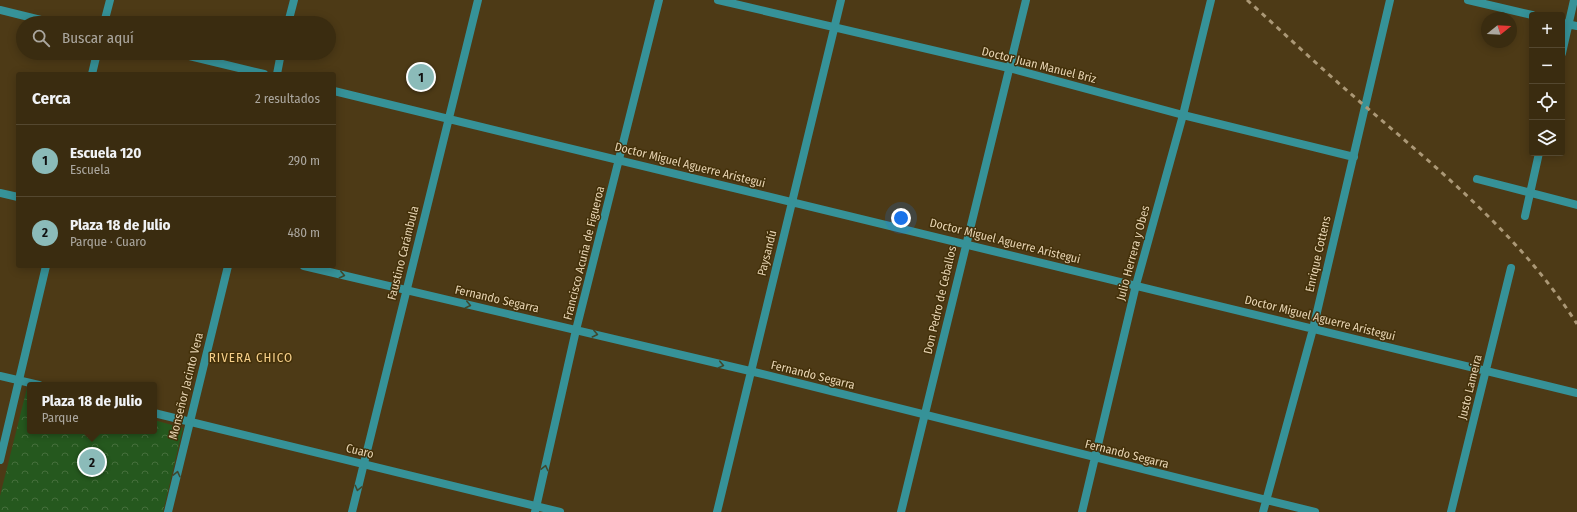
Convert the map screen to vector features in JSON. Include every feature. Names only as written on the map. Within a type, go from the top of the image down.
[{"type":"street","points":[[106,16],[110,0]]},
{"type":"street","points":[[290,16],[294,0]]},
{"type":"street","name":"Faustino Carámbula","points":[[352,512],[478,0]]},
{"type":"street","name":"Francisco Acuña de Figueroa","points":[[536,509],[576,330],[620,160],[659,0]]},
{"type":"street","name":"Doctor Juan Manuel Briz","points":[[718,0],[1009,68],[1183,115],[1354,157]]},
{"type":"street","name":"Paysandú","points":[[717,512],[841,0]]},
{"type":"street","name":"Don Pedro de Ceballos","points":[[901,512],[965,244],[1026,0]]},
{"type":"street","name":"Julio Herrera y Obes","points":[[1082,512],[1136,285],[1183,115],[1211,0]]},
{"type":"street","name":"Enrique Cottens","points":[[1263,512],[1313,329],[1390,0]]},
{"type":"street","points":[[1468,0],[1529,14]]},
{"type":"street","points":[[1574,0],[1565,23],[1577,26]]},
{"type":"street","points":[[0,10],[24,16]]},
{"type":"street","points":[[92,72],[95,60]]},
{"type":"street","points":[[206,60],[256,72]]},
{"type":"street","points":[[277,72],[280,60]]},
{"type":"street","name":"Doctor Miguel Aguerre Aristegui","points":[[336,91],[1577,393]]},
{"type":"street","points":[[1525,216],[1538,156]]},
{"type":"street","points":[[1477,179],[1577,205]]},
{"type":"street","points":[[0,193],[16,197]]},
{"type":"street","points":[[0,460],[46,268]]},
{"type":"street","name":"Monseñor Jacinto Vera","points":[[168,512],[227,268]]},
{"type":"street","name":"Fernando Segarra","points":[[312,268],[750,371],[924,416],[1315,512]]},
{"type":"street","name":"Justo Lameira","points":[[1451,512],[1511,268]]},
{"type":"street","points":[[0,376],[27,382]]},
{"type":"street","name":"Cuaro","points":[[157,414],[364,464],[536,509],[560,512]]},
{"type":"green space","points":[[27,388],[27,434],[157,434],[157,421],[183,428],[163,512],[0,512],[0,496]]},
{"type":"railway","points":[[1247,0],[1480,208],[1532,263],[1577,324]]},
{"type":"place","name":"Escuela 120","points":[[421,77]]},
{"type":"place","name":"Plaza 18 de Julio","points":[[92,462]]},
{"type":"district","name":"RIVERA CHICO","points":[[251,357]]}]
